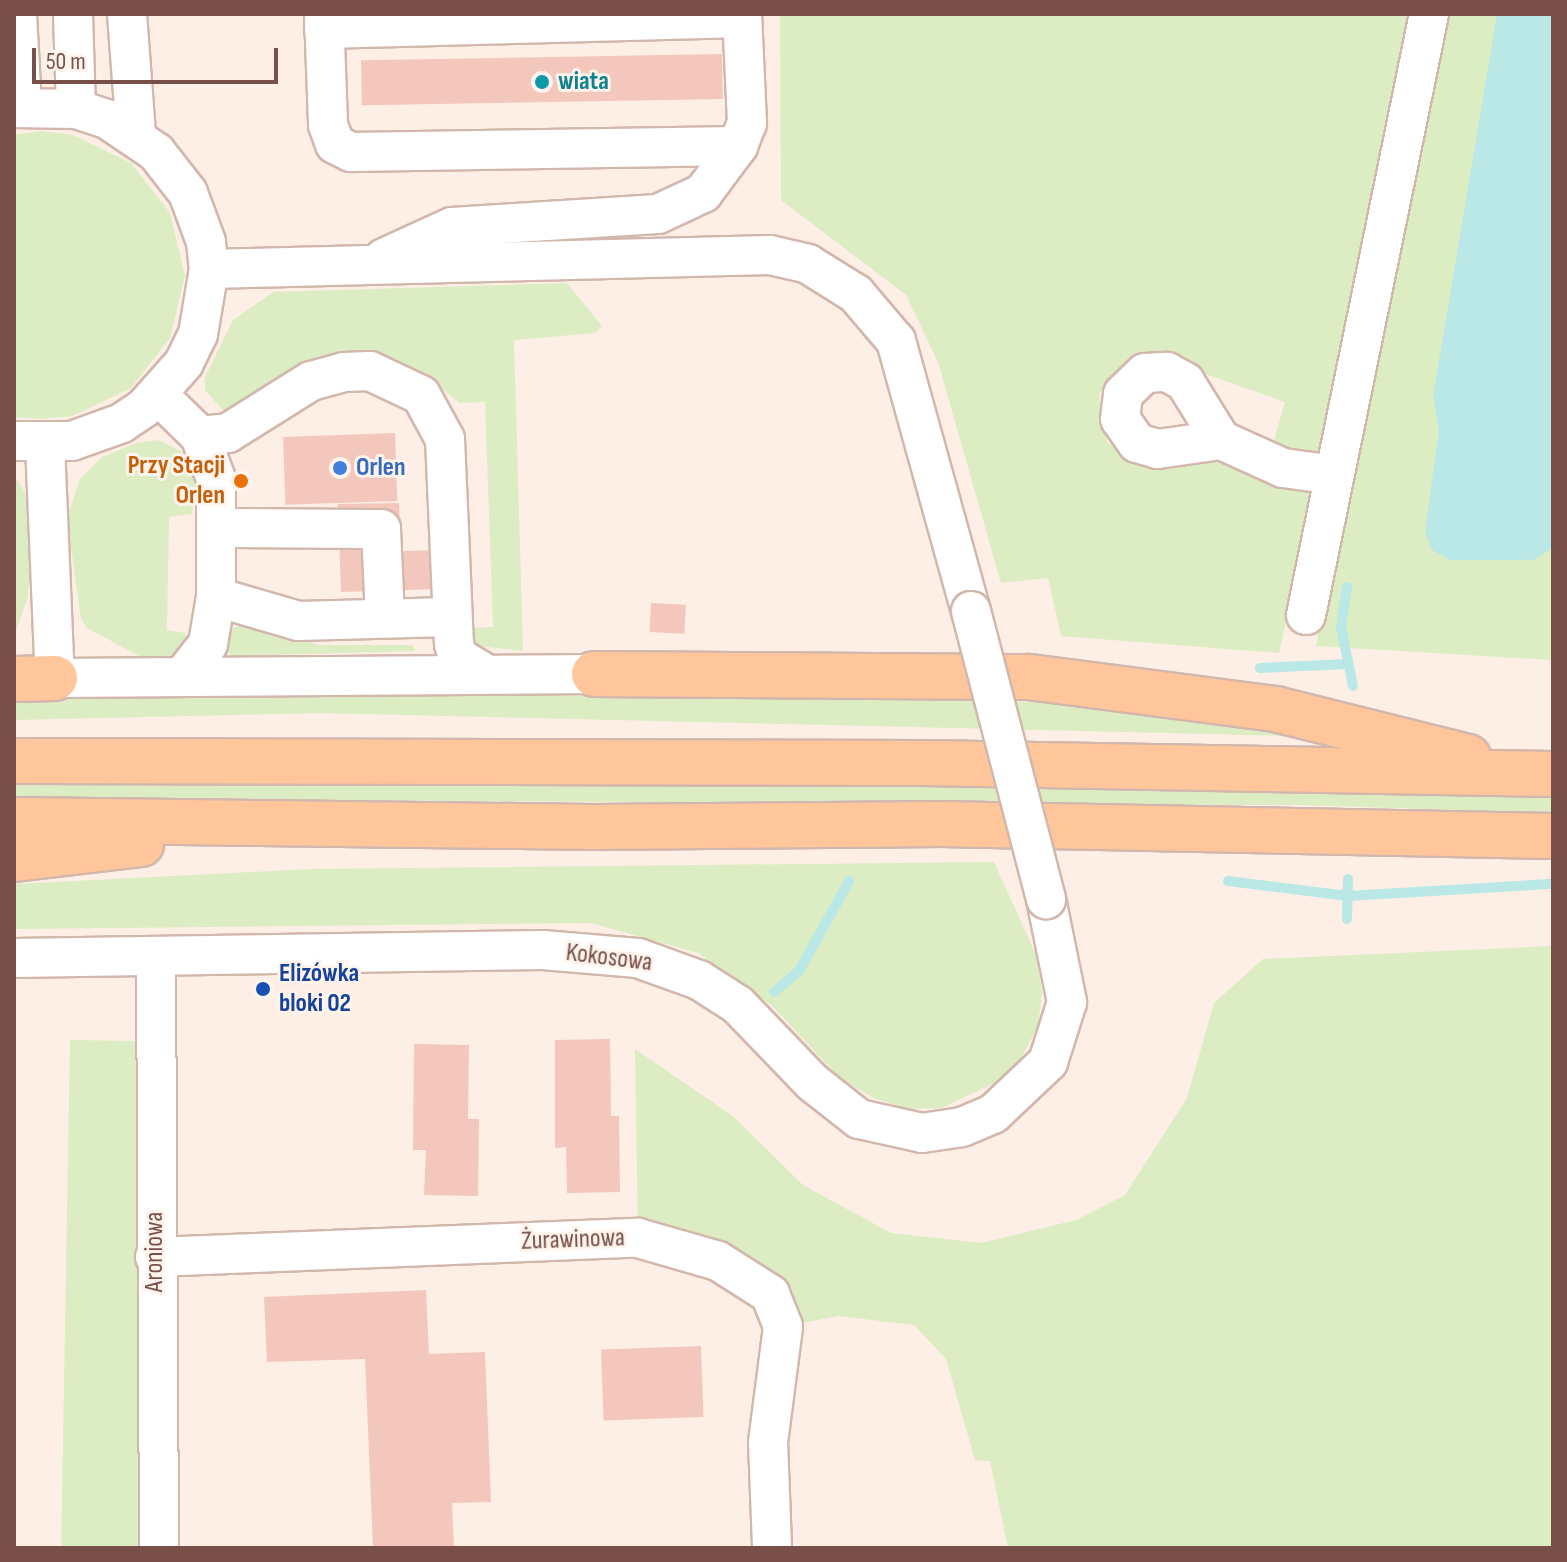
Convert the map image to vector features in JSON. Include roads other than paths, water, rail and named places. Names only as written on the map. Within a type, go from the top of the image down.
[{"type":"main road","points":[[594,674],[1029,677],[1275,709],[1540,774]]},
{"type":"main road","points":[[14,761],[921,763],[1540,774]]},
{"type":"main road","points":[[14,820],[282,824],[942,824],[1553,836]]},
{"type":"main road","points":[[14,859],[282,824]]},
{"type":"street","points":[[17,14],[18,107],[76,109],[136,135],[156,152],[188,193],[206,242],[209,269],[198,334],[184,363],[158,395],[97,434],[30,443],[35,678],[594,674]]},
{"type":"street","points":[[73,14],[76,109]]},
{"type":"street","points":[[127,14],[136,135]]},
{"type":"street","points":[[1306,615],[1429,14]]},
{"type":"street","points":[[370,265],[452,227],[658,214],[703,193],[738,146],[747,123],[742,16],[324,22],[328,125],[335,144],[351,152],[738,146]]},
{"type":"street","name":"Kokosowa","points":[[14,958],[543,950],[638,958],[699,980],[738,1005],[812,1082],[859,1119],[900,1131],[941,1131],[978,1122],[1010,1103],[1048,1062],[1067,1002],[1046,899],[971,611],[896,341],[876,314],[837,281],[808,264],[770,255],[209,269]]},
{"type":"street","points":[[200,436],[228,433],[311,381],[344,372],[370,371],[409,386],[433,409],[445,439],[450,617],[458,657],[485,673]]},
{"type":"street","points":[[158,395],[200,436],[216,479],[219,528],[216,597],[208,644],[184,675]]},
{"type":"street","points":[[1221,440],[1283,468],[1334,475]]},
{"type":"street","points":[[219,528],[381,529],[385,618]]},
{"type":"street","points":[[216,597],[298,621],[450,617]]},
{"type":"street","name":"Aroniowa","points":[[156,956],[155,1257],[159,1548]]},
{"type":"street","name":"Żurawinowa","points":[[155,1257],[638,1238],[718,1261],[770,1294],[783,1327],[768,1442],[772,1548]]},
{"type":"water","points":[[1497,14],[1553,14],[1553,548],[1533,560],[1450,560],[1432,550],[1425,532],[1439,431],[1433,396]]},
{"type":"waterway","points":[[1347,587],[1341,627],[1353,686]]},
{"type":"waterway","points":[[1260,668],[1348,664]]},
{"type":"waterway","points":[[1347,919],[1348,879]]},
{"type":"waterway","points":[[774,992],[799,971],[849,881]]},
{"type":"waterway","points":[[1228,881],[1348,896],[1553,884]]},
{"type":"place","name":"wiata","points":[[542,82]]},
{"type":"place","name":"Orlen","points":[[340,468]]},
{"type":"place","name":"Przy Stacji Orlen","points":[[241,481]]},
{"type":"place","name":"Elizówka bloki 02","points":[[263,989]]}]
